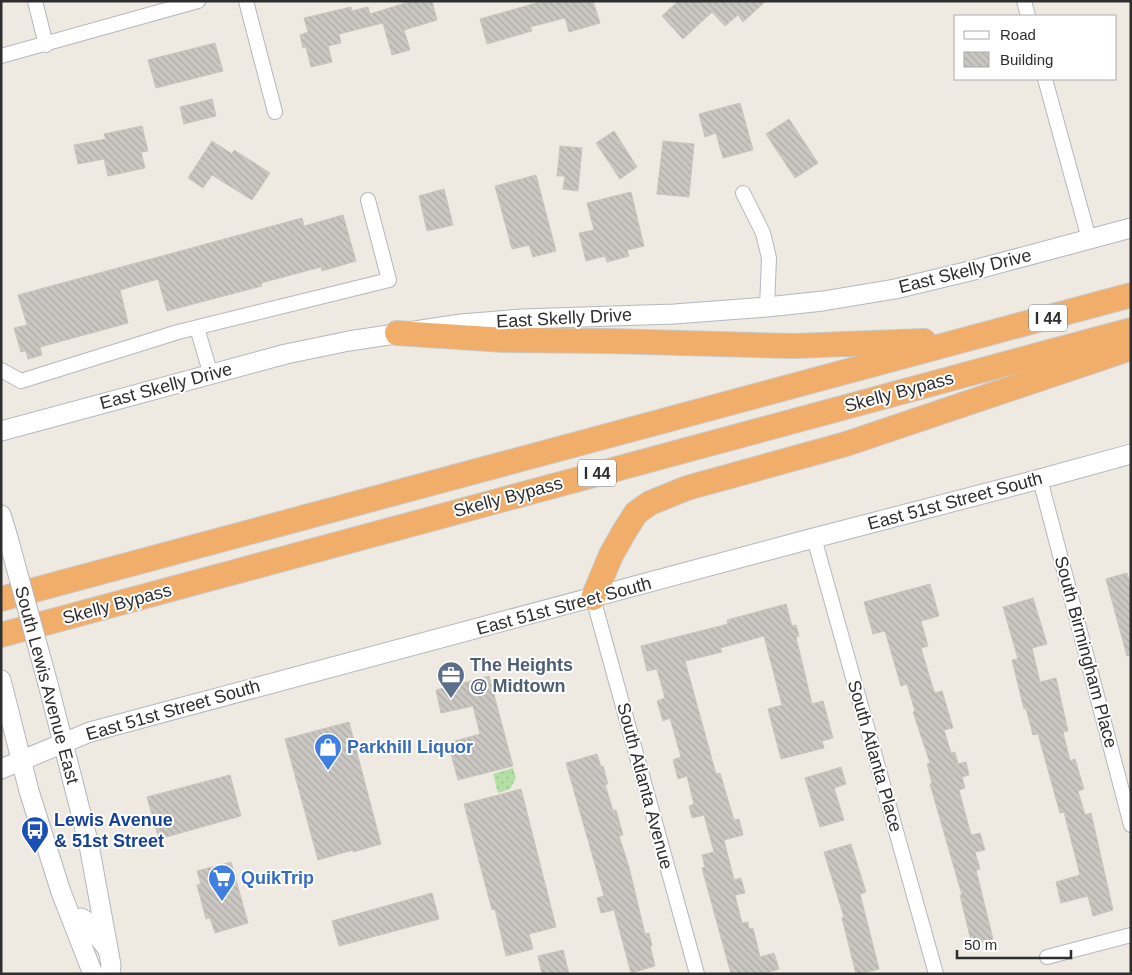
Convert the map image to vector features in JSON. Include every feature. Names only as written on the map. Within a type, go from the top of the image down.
[{"type":"highway","name":"Skelly Bypass","points":[[1,598],[1131,295]]},
{"type":"highway","name":"Skelly Bypass","points":[[1,635],[1131,330]]},
{"type":"highway","points":[[398,333],[505,340],[794,346],[966,340]]},
{"type":"highway","points":[[593,598],[611,555],[624,532],[636,513],[650,503],[688,488],[846,444],[1131,348]]},
{"type":"main road","name":"East Skelly Drive","points":[[1,431],[286,354],[398,333],[522,319],[674,314],[822,301],[895,289],[1131,228]]},
{"type":"main road","name":"East 51st Street South","points":[[1,769],[90,732],[1131,454]]},
{"type":"main road","name":"South Lewis Avenue East","points":[[1,515],[48,684],[89,845],[111,965],[110,974]]},
{"type":"main road","points":[[3,688],[38,817],[72,920],[93,974]]},
{"type":"main road","points":[[72,920],[80,918],[86,921],[107,948]]},
{"type":"street","points":[[35,1],[46,44]]},
{"type":"street","points":[[1,56],[198,1]]},
{"type":"street","points":[[246,1],[274,112]]},
{"type":"street","points":[[1024,1],[1028,15]]},
{"type":"street","points":[[1045,80],[1089,239]]},
{"type":"street","points":[[743,193],[763,233],[770,258],[767,307]]},
{"type":"street","points":[[1,370],[21,381],[197,328],[389,280],[368,200]]},
{"type":"street","points":[[197,328],[211,374]]},
{"type":"street","name":"South Birmingham Place","points":[[1040,479],[1131,825]]},
{"type":"street","name":"South Atlanta Place","points":[[814,538],[936,974]]},
{"type":"street","name":"South Atlanta Avenue","points":[[593,598],[697,974]]},
{"type":"street","points":[[1047,958],[1131,935]]},
{"type":"green space","points":[[513,768],[516,778],[510,789],[498,793],[493,774]]},
{"type":"building","points":[[412,1],[432,1],[437,20],[404,30],[410,50],[392,55],[383,23],[339,34],[341,43],[328,46],[332,62],[311,67],[306,47],[303,48],[300,35],[308,32],[304,18],[351,7],[352,11],[368,7],[370,14]]},
{"type":"building","points":[[543,1],[593,1],[600,23],[569,32],[565,18],[530,27],[532,31],[487,44],[480,19]]},
{"type":"building","points":[[678,1],[766,1],[743,22],[738,15],[725,26],[712,12],[683,39],[662,16]]},
{"type":"building","points":[[215,43],[223,71],[156,88],[148,60]]},
{"type":"building","points":[[212,99],[216,116],[184,124],[180,107]]},
{"type":"building","points":[[740,103],[753,150],[723,158],[716,133],[705,137],[699,114]]},
{"type":"building","points":[[789,119],[818,163],[795,178],[766,134]]},
{"type":"building","points":[[142,126],[148,151],[141,152],[145,168],[108,176],[104,159],[78,164],[74,145],[106,139],[104,134]]},
{"type":"building","points":[[614,131],[637,167],[620,179],[596,143]]},
{"type":"building","points":[[212,141],[232,154],[234,150],[270,173],[252,200],[212,175],[203,188],[188,178]]},
{"type":"building","points":[[663,141],[694,144],[689,197],[657,194]]},
{"type":"building","points":[[560,146],[582,148],[578,191],[563,189],[565,176],[557,176]]},
{"type":"building","points":[[536,175],[556,251],[533,257],[529,245],[512,249],[495,186]]},
{"type":"building","points":[[444,189],[453,225],[427,231],[419,196]]},
{"type":"building","points":[[631,192],[644,246],[627,250],[629,256],[607,262],[605,256],[586,261],[579,233],[594,230],[587,203]]},
{"type":"building","points":[[343,215],[356,261],[322,271],[321,267],[261,283],[262,286],[167,311],[158,279],[120,290],[128,323],[40,347],[42,355],[28,359],[26,351],[21,352],[14,328],[27,325],[18,295],[302,218],[304,226]]},
{"type":"building","points":[[1127,573],[1131,587],[1131,655],[1127,656],[1106,579]]},
{"type":"building","points":[[930,584],[939,616],[921,621],[928,646],[921,648],[935,693],[942,691],[953,728],[944,730],[951,753],[955,752],[958,764],[966,762],[969,775],[962,777],[965,788],[959,790],[971,835],[980,833],[985,850],[975,852],[980,869],[976,870],[993,939],[972,945],[960,895],[962,895],[930,784],[932,783],[927,764],[930,763],[913,712],[915,711],[907,684],[901,686],[885,631],[873,634],[864,602]]},
{"type":"building","points":[[1033,598],[1047,644],[1032,648],[1040,682],[1056,678],[1068,731],[1063,732],[1070,761],[1075,759],[1084,789],[1078,791],[1085,815],[1091,813],[1113,910],[1093,916],[1088,896],[1061,903],[1056,882],[1080,875],[1064,812],[1060,813],[1038,734],[1033,735],[1026,708],[1024,709],[1012,660],[1018,659],[1003,607]]},
{"type":"building","points":[[786,604],[792,626],[796,625],[799,636],[796,637],[812,704],[823,701],[833,738],[822,741],[824,748],[781,759],[768,709],[782,705],[764,636],[720,648],[722,652],[685,661],[716,774],[720,773],[734,820],[739,819],[743,835],[724,840],[734,880],[741,878],[745,893],[735,895],[742,923],[748,922],[749,929],[753,928],[760,957],[774,953],[779,969],[763,974],[731,974],[702,868],[705,867],[702,855],[714,852],[704,815],[692,818],[689,806],[694,804],[687,776],[678,779],[673,760],[681,757],[670,718],[663,721],[657,701],[665,698],[657,669],[647,671],[641,646],[728,624],[727,620]]},
{"type":"building","points":[[489,676],[513,766],[458,780],[448,743],[480,734],[473,706],[441,713],[436,690]]},
{"type":"building","name":"Parkhill Liquor","points":[[349,722],[381,844],[318,860],[285,739]]},
{"type":"building","points":[[597,754],[601,767],[603,766],[608,784],[605,784],[613,811],[616,810],[623,835],[619,836],[629,867],[645,934],[649,933],[652,946],[650,946],[655,966],[631,973],[614,910],[601,913],[597,898],[604,896],[566,763]]},
{"type":"building","points":[[841,767],[846,784],[834,788],[844,820],[820,827],[805,778]]},
{"type":"building","points":[[230,775],[241,816],[159,839],[147,797]]},
{"type":"building","points":[[521,789],[556,927],[529,934],[533,949],[506,956],[495,909],[492,910],[464,804]]},
{"type":"building","points":[[851,844],[866,892],[860,894],[879,969],[859,974],[856,974],[842,918],[844,917],[824,852]]},
{"type":"building","name":"QuikTrip","points":[[231,862],[248,923],[215,933],[210,918],[206,919],[197,885],[201,884],[197,871]]},
{"type":"building","points":[[432,893],[439,919],[339,946],[332,921]]},
{"type":"building","points":[[563,950],[569,974],[542,974],[538,956]]},
{"type":"place","name":"The Heights @ Midtown","points":[[451,699]]},
{"type":"place","name":"Parkhill Liquor","points":[[328,771]]},
{"type":"place","name":"Lewis Avenue & 51st Street","points":[[35,854]]},
{"type":"place","name":"QuikTrip","points":[[222,902]]}]
